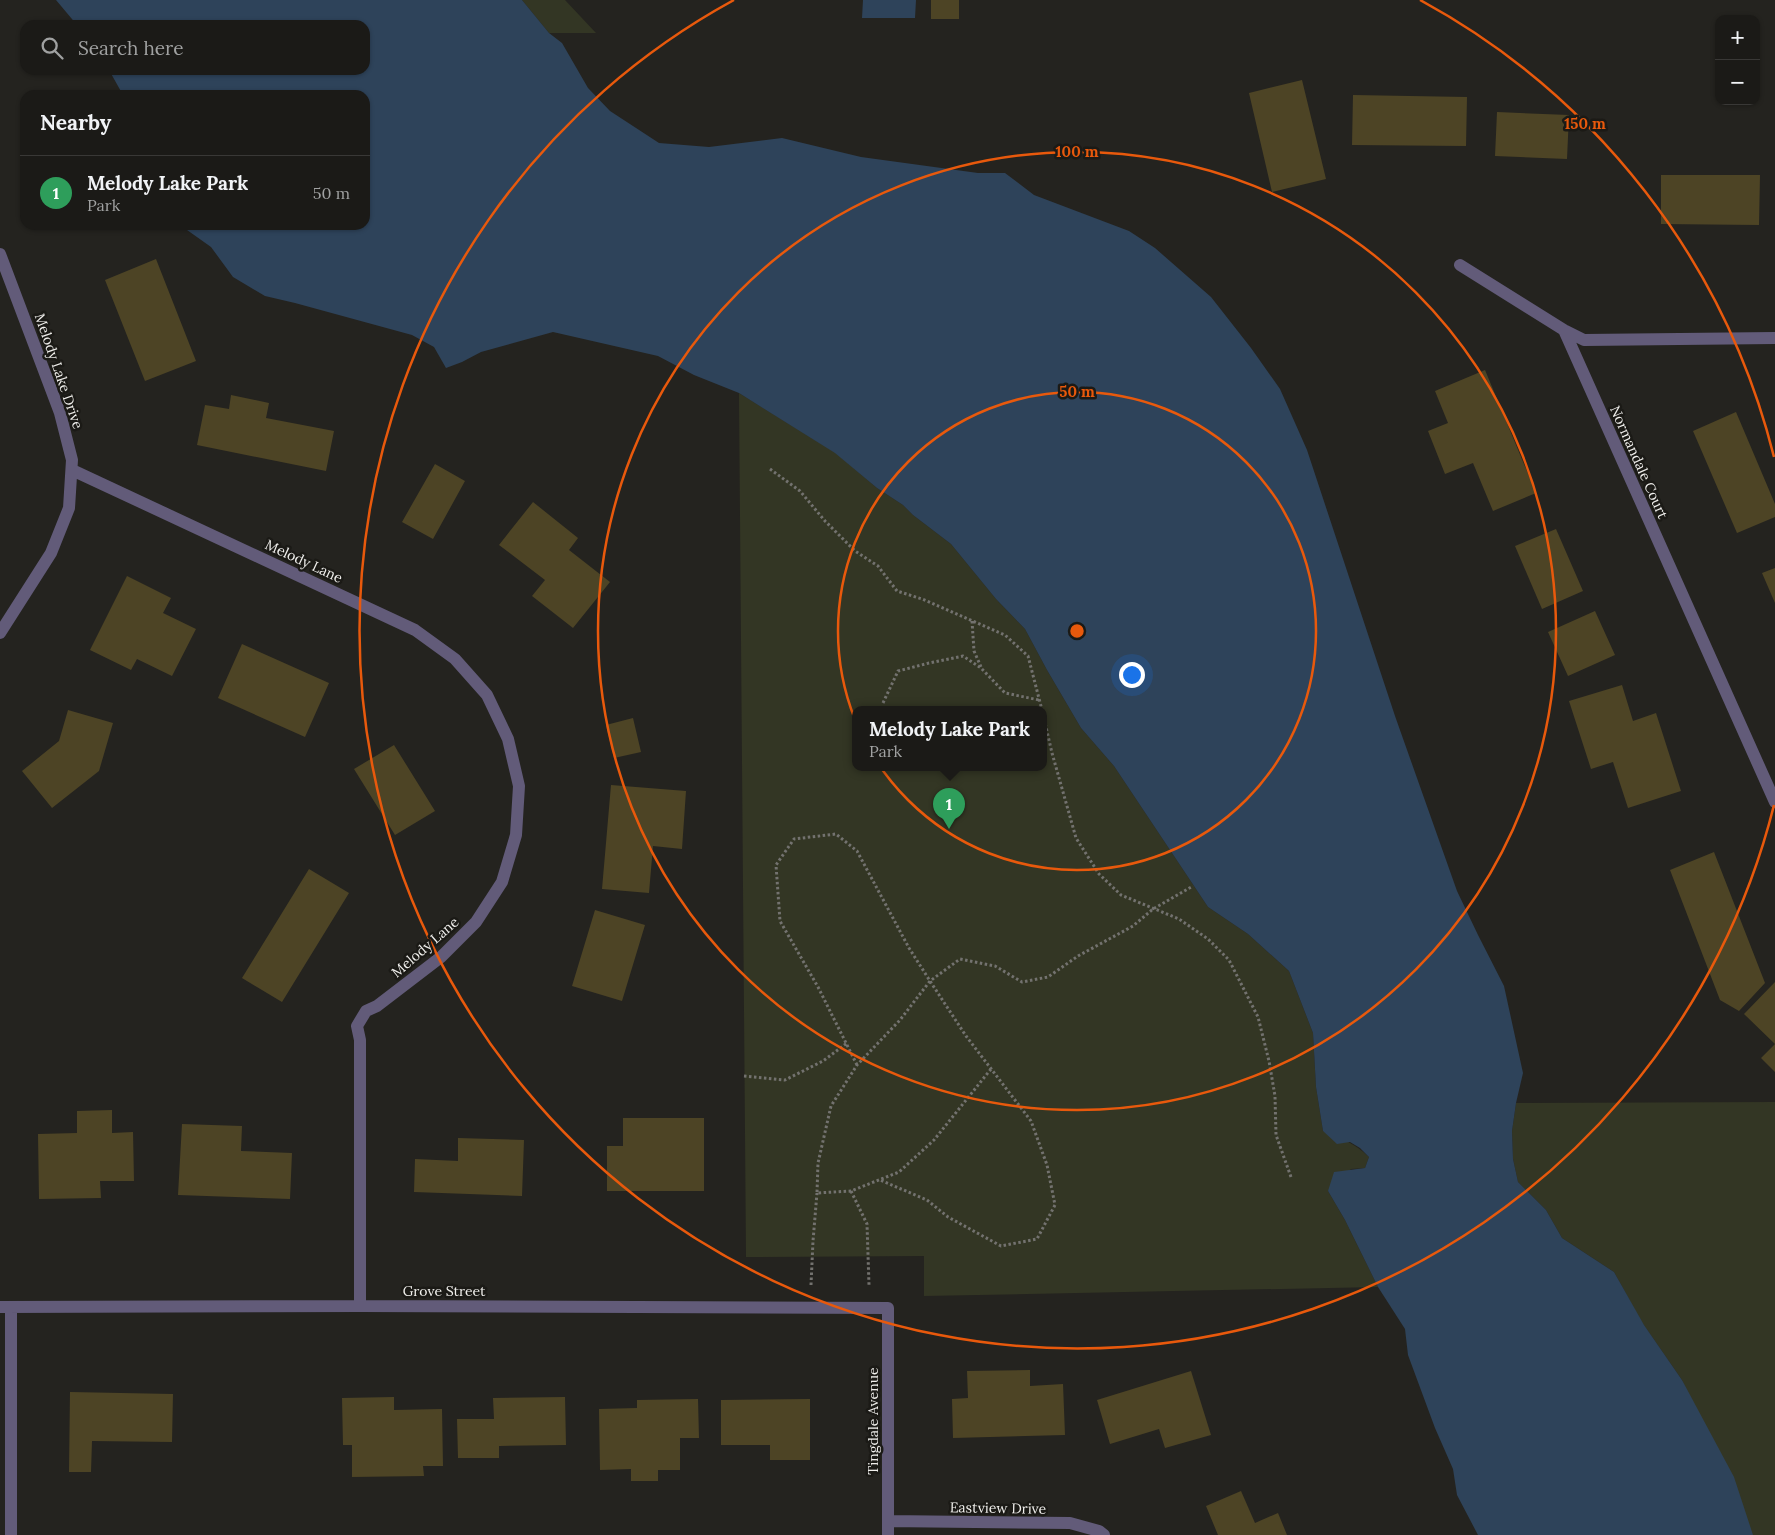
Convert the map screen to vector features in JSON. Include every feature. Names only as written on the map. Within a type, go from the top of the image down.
[{"type":"street","name":"Melody Lake Drive","points":[[0,254],[60,413],[72,460],[69,508],[51,553],[0,633]]},
{"type":"street","points":[[1460,265],[1564,330],[1584,340],[1775,338]]},
{"type":"street","name":"Normandale Court","points":[[1564,330],[1775,802]]},
{"type":"street","name":"Melody Lane","points":[[72,470],[415,630],[455,658],[487,695],[508,740],[519,786],[516,835],[502,882],[476,922],[441,957],[378,1006],[366,1011],[357,1026],[360,1040],[360,1306]]},
{"type":"street","points":[[5,1307],[11,1535]]},
{"type":"street","name":"Grove Street","points":[[5,1307],[888,1308]]},
{"type":"street","name":"Tingdale Avenue","points":[[888,1308],[888,1535]]},
{"type":"street","name":"Eastview Drive","points":[[888,1521],[1070,1523],[1099,1531],[1104,1535]]},
{"type":"path","points":[[770,469],[800,491],[824,521],[855,550],[878,566],[897,592],[922,599],[1005,635],[1028,656],[1040,706]]},
{"type":"path","points":[[972,621],[974,651],[981,668]]},
{"type":"path","points":[[883,703],[898,671],[963,656],[981,668],[1005,693],[1039,700]]},
{"type":"path","points":[[1047,732],[1076,838],[1099,874],[1121,895],[1179,919],[1208,939],[1229,960],[1258,1017],[1276,1096],[1276,1135],[1291,1177]]},
{"type":"path","points":[[858,1065],[818,987],[780,922],[776,865],[794,839],[836,834],[857,851],[909,948],[930,981],[966,1036],[1032,1121],[1047,1165],[1054,1205],[1037,1239],[1001,1246],[948,1217],[927,1200],[880,1180]]},
{"type":"path","points":[[810,1307],[818,1163],[831,1106],[858,1065],[900,1020],[930,981],[960,959],[995,966],[1022,982],[1048,977],[1078,956],[1133,926],[1153,909],[1193,886]]},
{"type":"path","points":[[744,1076],[785,1080],[823,1061],[847,1043]]},
{"type":"path","points":[[817,1193],[851,1191],[899,1172],[934,1140],[991,1069]]},
{"type":"path","points":[[851,1191],[866,1224],[870,1308]]},
{"type":"green space","points":[[522,0],[565,0],[596,33],[549,33]]},
{"type":"green space","points":[[739,393],[836,453],[877,488],[903,505],[951,544],[996,599],[1025,629],[1081,728],[1114,766],[1208,907],[1248,934],[1289,971],[1313,1033],[1316,1087],[1323,1131],[1353,1145],[1369,1157],[1365,1168],[1351,1169],[1328,1191],[1345,1220],[1378,1287],[924,1296],[924,1256],[746,1257]]},
{"type":"green space","points":[[1775,1102],[1775,1535],[1752,1535],[1682,1380],[1641,1321],[1614,1272],[1562,1238],[1546,1210],[1518,1182],[1513,1159],[1512,1131],[1516,1103]]},
{"type":"water","points":[[56,0],[522,0],[549,33],[562,43],[588,88],[610,111],[659,143],[709,147],[782,138],[861,157],[978,173],[1005,173],[1034,195],[1129,231],[1155,248],[1211,297],[1280,389],[1307,450],[1395,716],[1457,891],[1504,986],[1523,1073],[1512,1131],[1513,1159],[1518,1182],[1546,1210],[1562,1238],[1614,1272],[1644,1325],[1682,1380],[1734,1477],[1753,1535],[1478,1535],[1457,1495],[1453,1469],[1435,1428],[1408,1355],[1405,1329],[1378,1287],[1345,1220],[1328,1191],[1334,1172],[1365,1168],[1369,1157],[1350,1142],[1337,1144],[1323,1131],[1316,1087],[1313,1033],[1289,971],[1248,934],[1208,907],[1114,766],[1081,728],[1025,629],[996,599],[951,544],[903,505],[877,488],[835,453],[739,393],[694,375],[658,356],[553,332],[481,352],[446,368],[434,347],[412,335],[265,296],[233,277],[211,247],[187,230],[370,230],[370,90],[120,90],[112,75],[370,75],[370,20],[73,20]]},
{"type":"water","points":[[863,0],[916,0],[915,18],[862,18]]},
{"type":"building","points":[[931,0],[959,0],[959,19],[931,19]]},
{"type":"building","points":[[1302,80],[1326,179],[1272,192],[1249,93]]},
{"type":"building","points":[[1353,95],[1467,97],[1466,146],[1352,145]]},
{"type":"building","points":[[1497,112],[1569,115],[1567,159],[1495,156]]},
{"type":"building","points":[[1661,175],[1760,175],[1759,225],[1661,224]]},
{"type":"building","points":[[156,259],[196,361],[145,381],[105,280]]},
{"type":"building","points":[[1485,370],[1536,493],[1493,511],[1473,463],[1445,474],[1428,431],[1448,423],[1435,391]]},
{"type":"building","points":[[231,395],[269,403],[266,418],[334,431],[326,471],[197,445],[205,405],[229,409]]},
{"type":"building","points":[[1736,412],[1775,504],[1775,517],[1737,533],[1693,431]]},
{"type":"building","points":[[435,464],[465,481],[433,539],[402,522]]},
{"type":"building","points":[[533,502],[578,538],[569,550],[610,582],[573,628],[532,596],[545,580],[499,545]]},
{"type":"building","points":[[1556,529],[1583,591],[1542,609],[1515,546]]},
{"type":"building","points":[[1775,568],[1775,603],[1762,573]]},
{"type":"building","points":[[127,576],[171,598],[163,613],[196,629],[172,676],[137,659],[131,670],[90,650]]},
{"type":"building","points":[[1595,611],[1615,655],[1568,676],[1548,632]]},
{"type":"building","points":[[242,644],[329,683],[305,737],[218,698]]},
{"type":"building","points":[[1622,685],[1633,721],[1656,713],[1681,791],[1628,808],[1613,762],[1591,769],[1569,701]]},
{"type":"building","points":[[68,710],[113,723],[99,771],[52,808],[22,771],[59,741]]},
{"type":"building","points":[[633,718],[641,752],[614,758],[606,725]]},
{"type":"building","points":[[394,745],[435,811],[395,835],[354,769]]},
{"type":"building","points":[[611,785],[686,791],[682,849],[653,846],[649,893],[602,889]]},
{"type":"building","points":[[1714,852],[1765,983],[1739,1011],[1720,1000],[1670,870]]},
{"type":"building","points":[[309,869],[349,893],[282,1002],[242,978]]},
{"type":"building","points":[[595,910],[645,925],[622,1001],[572,986]]},
{"type":"building","points":[[1775,982],[1775,1044],[1744,1014]]},
{"type":"building","points":[[1775,1044],[1775,1072],[1761,1058]]},
{"type":"building","points":[[112,1110],[112,1133],[133,1132],[134,1181],[100,1181],[101,1198],[39,1199],[38,1134],[77,1133],[77,1111]]},
{"type":"building","points":[[623,1118],[704,1118],[704,1191],[607,1191],[607,1146],[623,1146]]},
{"type":"building","points":[[182,1124],[242,1126],[241,1151],[292,1153],[290,1199],[178,1195]]},
{"type":"building","points":[[458,1138],[524,1140],[522,1196],[414,1192],[415,1159],[458,1161]]},
{"type":"building","points":[[1030,1370],[1030,1386],[1063,1384],[1065,1435],[953,1438],[952,1399],[968,1398],[967,1371]]},
{"type":"building","points":[[1191,1371],[1211,1435],[1165,1448],[1159,1429],[1110,1444],[1097,1400]]},
{"type":"building","points":[[70,1392],[173,1394],[172,1442],[92,1441],[91,1472],[69,1472]]},
{"type":"building","points":[[394,1397],[394,1410],[442,1409],[443,1466],[423,1466],[424,1476],[352,1477],[352,1445],[343,1445],[342,1398]]},
{"type":"building","points":[[565,1397],[566,1445],[499,1446],[499,1458],[458,1458],[457,1419],[494,1419],[493,1398]]},
{"type":"building","points":[[698,1399],[699,1438],[680,1438],[680,1470],[658,1470],[658,1481],[631,1481],[631,1469],[600,1470],[599,1409],[637,1408],[637,1400]]},
{"type":"building","points":[[810,1399],[810,1460],[770,1460],[770,1445],[721,1445],[721,1400]]},
{"type":"building","points":[[1241,1491],[1255,1523],[1278,1513],[1287,1535],[1218,1535],[1206,1506]]},
{"type":"place","name":"Melody Lake Park","points":[[949,829]]}]
